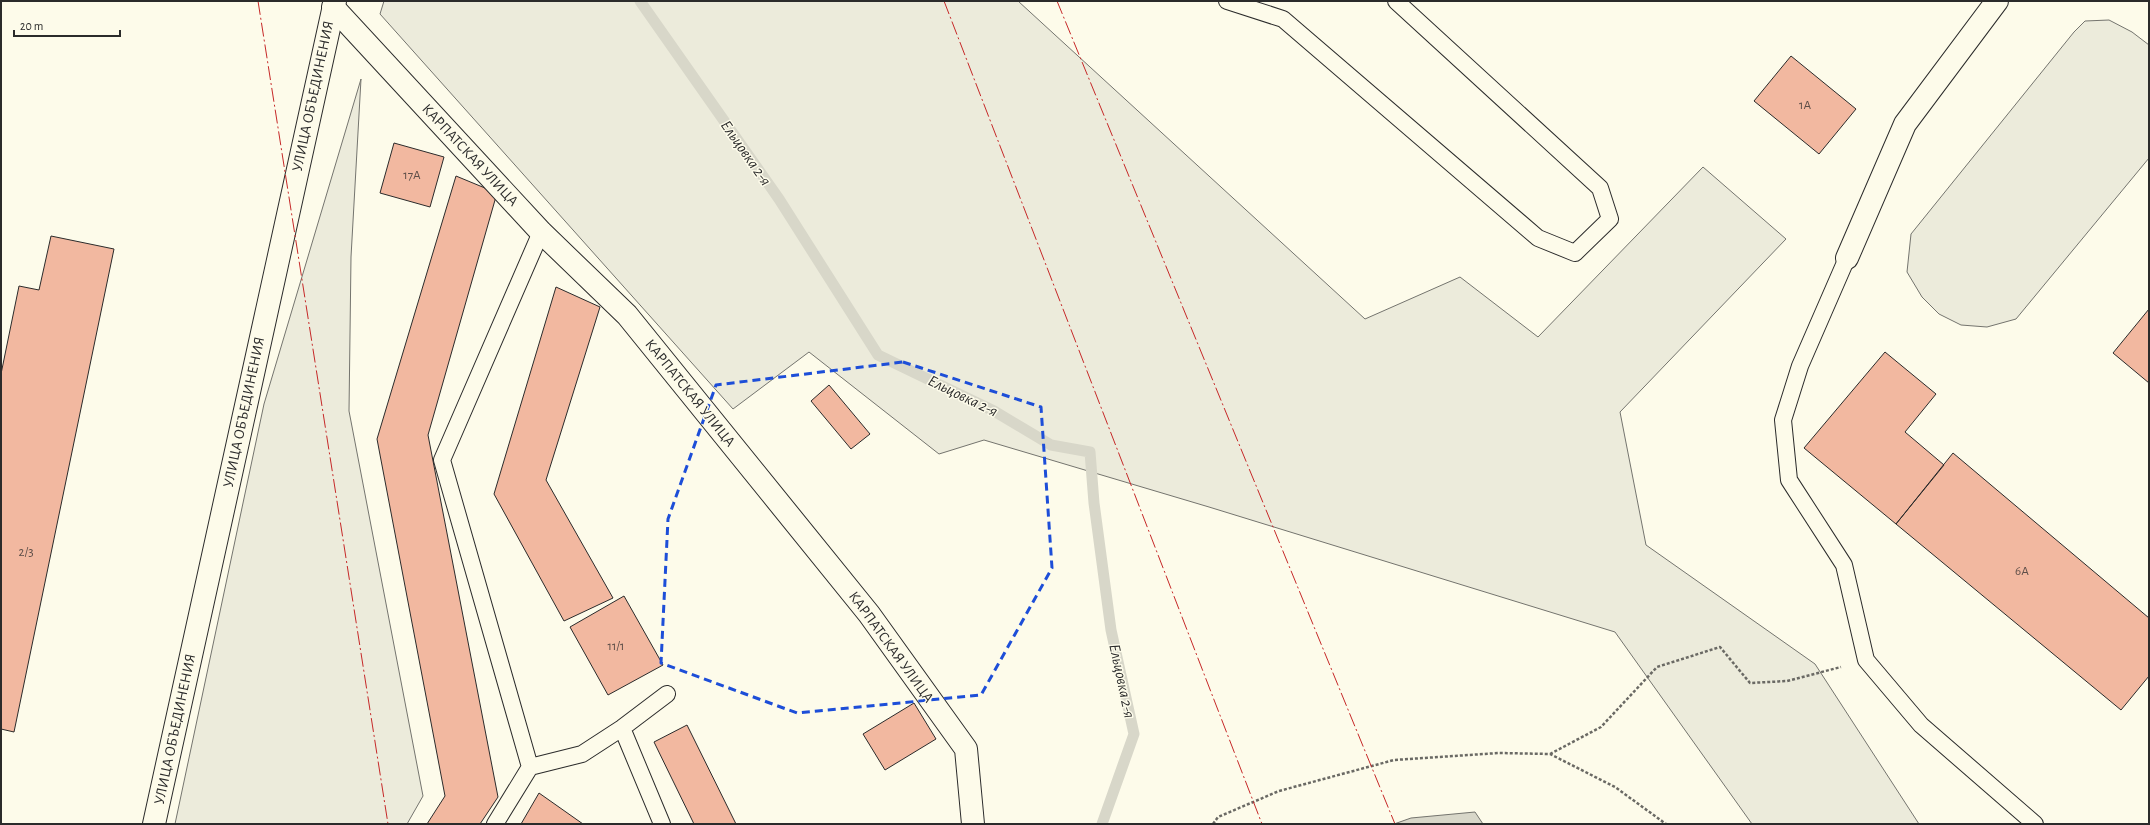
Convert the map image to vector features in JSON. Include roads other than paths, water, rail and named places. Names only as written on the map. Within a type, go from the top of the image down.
[{"type":"street","points":[[1847,258],[1905,124],[1997,1]]},
{"type":"street","name":"КАРПАТСКАЯ УЛИЦА","points":[[334,4],[541,232],[627,315],[869,614],[966,749],[973,824]]},
{"type":"street","name":"УЛИЦА ОБЪЕДИНЕНИЯ","points":[[154,824],[334,4]]},
{"type":"lane","points":[[1227,1],[1284,19],[1538,238],[1575,253],[1610,219],[1600,188],[1396,1]]},
{"type":"lane","points":[[530,767],[442,460],[541,232]]},
{"type":"lane","points":[[1847,258],[1800,366],[1783,420],[1789,480],[1844,565],[1866,660],[1921,725],[2035,824]]},
{"type":"lane","points":[[495,824],[530,767],[582,754],[622,728],[668,694]]},
{"type":"lane","points":[[622,728],[655,821]]},
{"type":"waterway","name":"Ельцовка 2-я","points":[[640,1],[779,199],[878,355],[994,411],[1051,445],[1090,452],[1094,503],[1111,630],[1134,734],[1102,824]]}]
